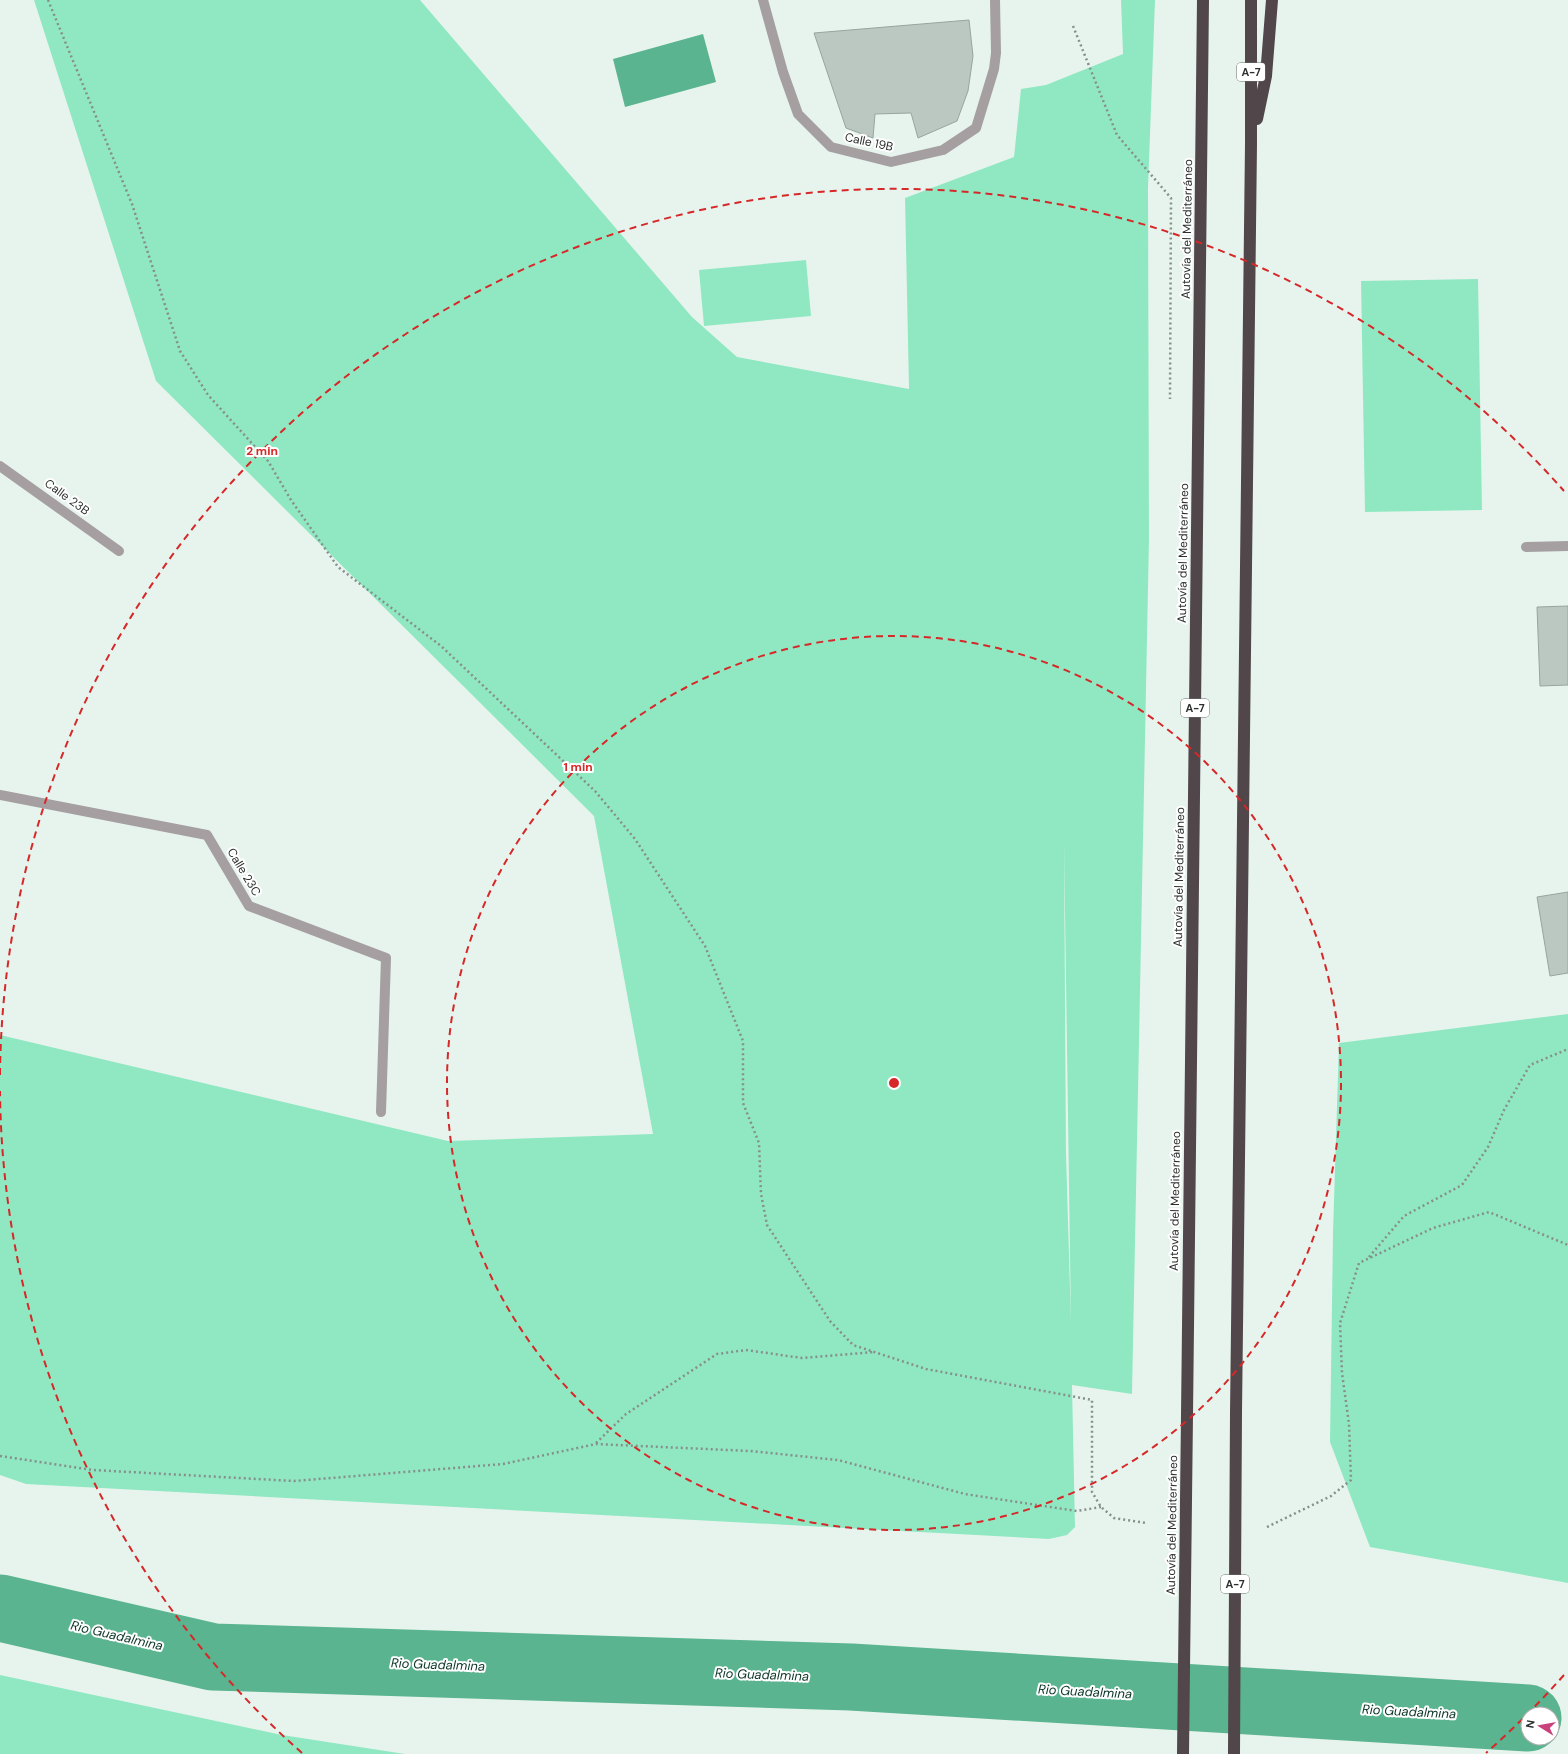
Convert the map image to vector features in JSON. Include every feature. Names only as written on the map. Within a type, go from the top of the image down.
[{"type":"highway","name":"Autovía del Mediterráneo","points":[[1183,1754],[1203,0]]},
{"type":"highway","name":"A-7","points":[[1234,1754],[1236,1414],[1251,144],[1251,0]]},
{"type":"highway","points":[[1251,144],[1266,76],[1272,0]]},
{"type":"street","name":"Calle 19B","points":[[762,0],[783,72],[798,114],[831,147],[891,162],[943,150],[976,128],[994,69],[996,53],[995,0]]},
{"type":"street","name":"Calle 23B","points":[[0,466],[119,551]]},
{"type":"street","points":[[1526,547],[1568,546]]},
{"type":"street","name":"Calle 23C","points":[[0,795],[207,835],[249,906],[386,958],[381,1112]]},
{"type":"path","points":[[48,0],[132,204],[180,351],[208,395],[268,461],[291,500],[338,567],[441,646],[595,791],[635,839],[705,946],[743,1041],[743,1103],[759,1143],[761,1194],[768,1226],[830,1321],[853,1345],[926,1369],[1092,1400],[1092,1492],[1101,1507],[1114,1518],[1146,1523]]},
{"type":"path","points":[[1073,26],[1117,135],[1171,198],[1170,405]]},
{"type":"path","points":[[1368,1259],[1404,1216],[1462,1185],[1488,1147],[1504,1110],[1530,1065],[1568,1049]]},
{"type":"path","points":[[1267,1527],[1331,1496],[1351,1480],[1349,1424],[1342,1373],[1340,1324],[1359,1263],[1433,1228],[1489,1212],[1568,1245]]},
{"type":"path","points":[[596,1444],[626,1414],[717,1354],[746,1350],[802,1358],[876,1352]]},
{"type":"path","points":[[0,1456],[93,1470],[294,1481],[503,1464],[596,1444],[750,1451],[838,1460],[965,1494],[1077,1511],[1101,1507]]},
{"type":"shaded area","points":[[34,0],[420,0],[692,317],[737,357],[909,389],[905,198],[1014,157],[1021,89],[1046,85],[1123,54],[1121,0],[1155,0],[1148,188],[1149,538],[1132,1394],[1072,1385],[1075,1527],[1067,1535],[1049,1539],[26,1484],[0,1475],[0,1035],[448,1141],[653,1134],[594,816],[156,381]],"holes":[[[1064,842],[1071,1323],[1066,1153]]]},
{"type":"shaded area","points":[[703,34],[716,82],[625,107],[613,59]]},
{"type":"shaded area","points":[[806,260],[811,316],[704,326],[699,270]]},
{"type":"shaded area","points":[[1478,279],[1482,510],[1365,512],[1361,281]]},
{"type":"shaded area","points":[[1568,1014],[1568,1583],[1370,1547],[1330,1442],[1333,1232],[1339,1043]]},
{"type":"shaded area","points":[[0,1675],[282,1735],[405,1754],[0,1754]]},
{"type":"building","points":[[969,20],[973,56],[968,91],[957,121],[918,138],[911,113],[875,114],[873,138],[846,128],[814,33]]},
{"type":"building","points":[[1568,606],[1568,685],[1540,686],[1537,607]]},
{"type":"building","points":[[1568,892],[1568,973],[1550,976],[1537,897]]},
{"type":"waterway","name":"Rio Guadalmina","points":[[0,1608],[213,1657],[851,1677],[1520,1718]]}]
